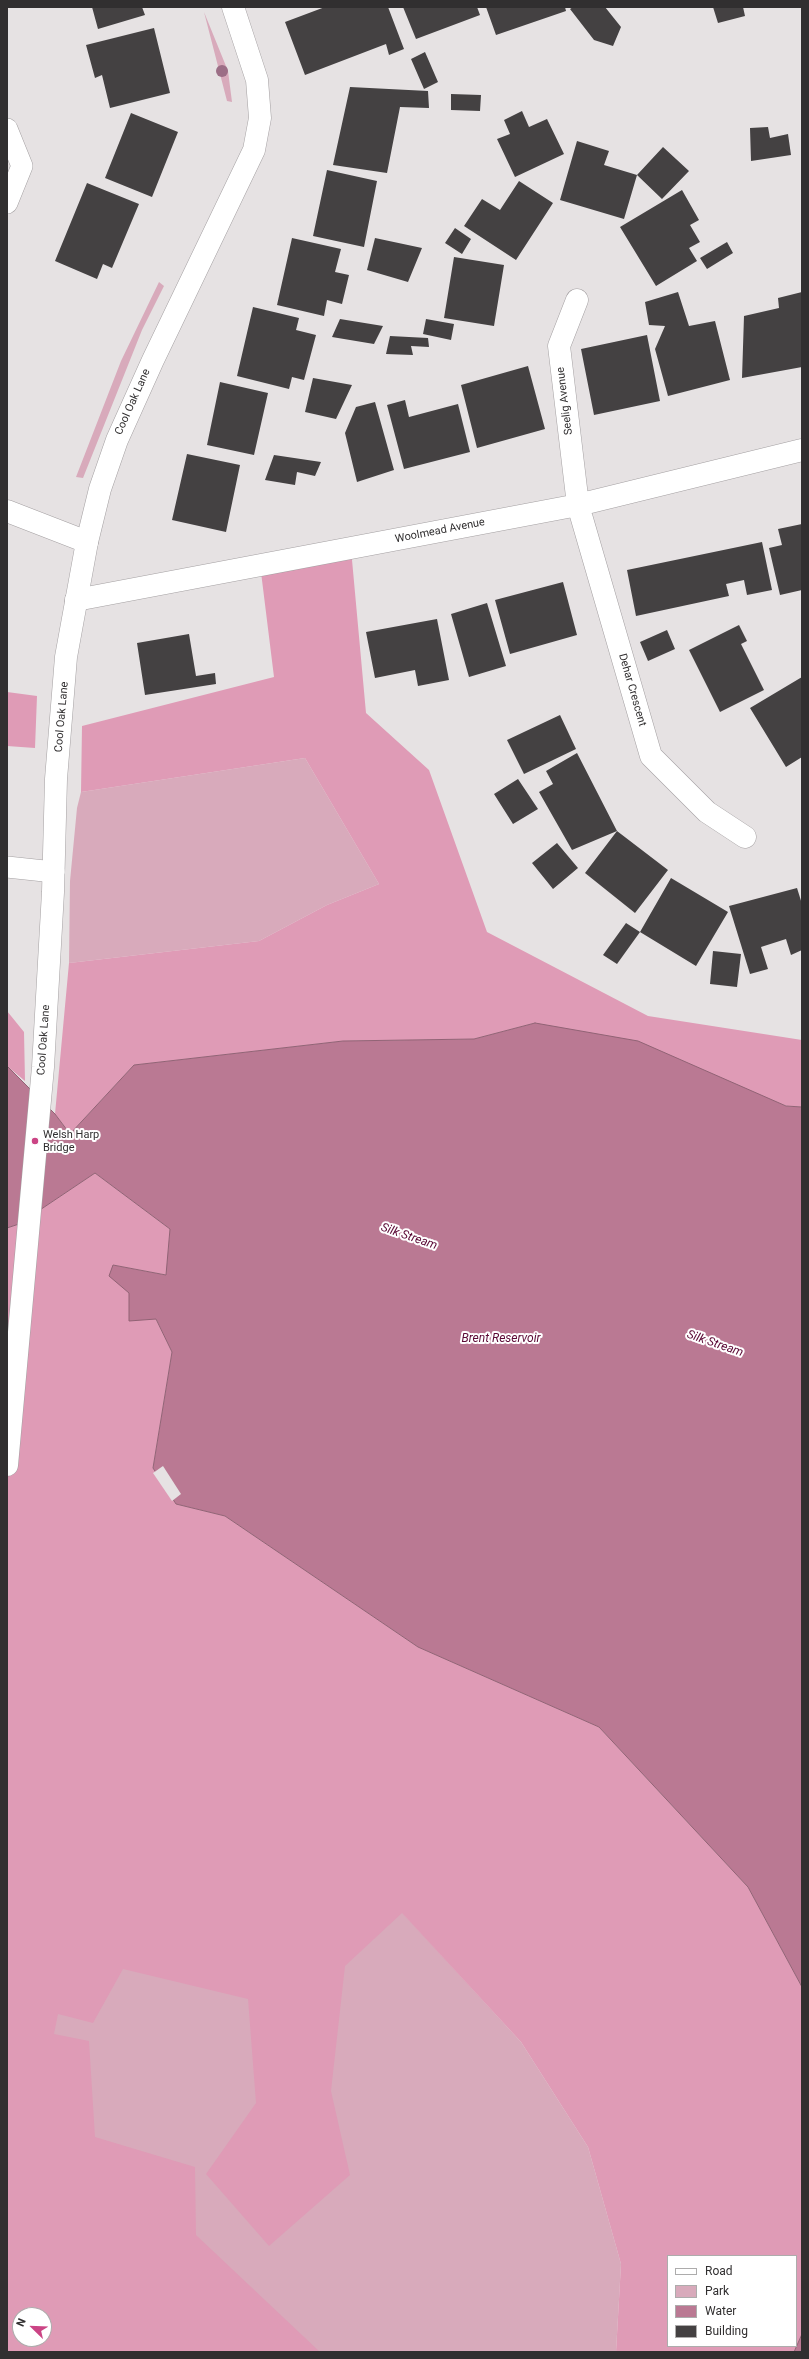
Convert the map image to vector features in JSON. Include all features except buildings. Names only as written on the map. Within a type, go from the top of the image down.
[{"type":"street","name":"Cool Oak Lane","points":[[7,1465],[43,1067],[54,872],[56,779],[66,664],[87,542],[100,489],[117,440],[152,360],[254,150],[260,118],[257,80],[234,7]]},
{"type":"street","name":"Seelig Avenue","points":[[577,300],[559,346],[578,505]]},
{"type":"street","name":"Woolmead Avenue","points":[[76,600],[578,505],[802,450]]},
{"type":"street","name":"Dehar Crescent","points":[[578,505],[651,756],[707,812],[745,837]]},
{"type":"street","points":[[7,512],[87,542]]},
{"type":"lane","points":[[7,129],[22,166],[7,203]]},
{"type":"lane","points":[[7,867],[54,872]]},
{"type":"green space","points":[[204,12],[228,71],[232,102],[227,101]]},
{"type":"green space","points":[[159,282],[164,286],[142,330],[83,478],[76,477],[121,361]]},
{"type":"green space","points":[[305,758],[379,884],[327,905],[259,941],[69,963],[70,881],[77,808],[81,792]]},
{"type":"green space","points":[[402,1912],[521,2042],[588,2147],[621,2264],[616,2352],[317,2352],[35,2134],[59,1931]]},
{"type":"shaded area","points":[[351,549],[366,713],[429,770],[487,932],[648,1016],[802,1040],[802,1107],[787,1106],[535,1023],[474,1039],[343,1041],[134,1065],[70,1134],[55,1114],[69,963],[259,941],[327,905],[379,884],[305,758],[81,792],[82,726],[274,677],[260,564]]},
{"type":"shaded area","points":[[7,692],[37,696],[35,748],[7,746]]},
{"type":"shaded area","points":[[7,1011],[24,1032],[25,1081],[7,1066]]},
{"type":"shaded area","points":[[95,1173],[170,1229],[167,1275],[113,1265],[129,1293],[156,1319],[172,1352],[153,1468],[176,1504],[225,1516],[418,1647],[599,1727],[748,1887],[802,1987],[802,2334],[797,2345],[797,2255],[667,2255],[667,2347],[796,2347],[794,2352],[616,2352],[621,2264],[588,2147],[521,2042],[402,1913],[345,1966],[331,2091],[350,2175],[269,2246],[206,2174],[256,2103],[248,1999],[123,1969],[93,2023],[58,2014],[54,2034],[89,2041],[95,2137],[195,2167],[196,2235],[320,2352],[7,2352],[7,1228],[19,1224]]},
{"type":"water","name":"Brent Reservoir","points":[[535,1023],[638,1041],[786,1106],[802,1107],[802,1987],[748,1887],[599,1727],[418,1647],[225,1516],[176,1504],[153,1468],[172,1352],[156,1319],[129,1321],[129,1293],[109,1276],[113,1265],[166,1275],[170,1229],[95,1173],[19,1224],[7,1228],[7,1066],[55,1114],[70,1134],[134,1065],[343,1041],[474,1039]]},
{"type":"water","points":[[802,2334],[802,2352],[794,2352]]},
{"type":"pier","points":[[163,1466],[181,1494],[172,1501],[153,1473]]},
{"type":"place","name":"Welsh Harp Bridge","points":[[35,1141]]},
{"type":"water label","name":"Silk Stream","points":[[409,1237]]},
{"type":"water label","name":"Silk Stream","points":[[715,1344]]}]
